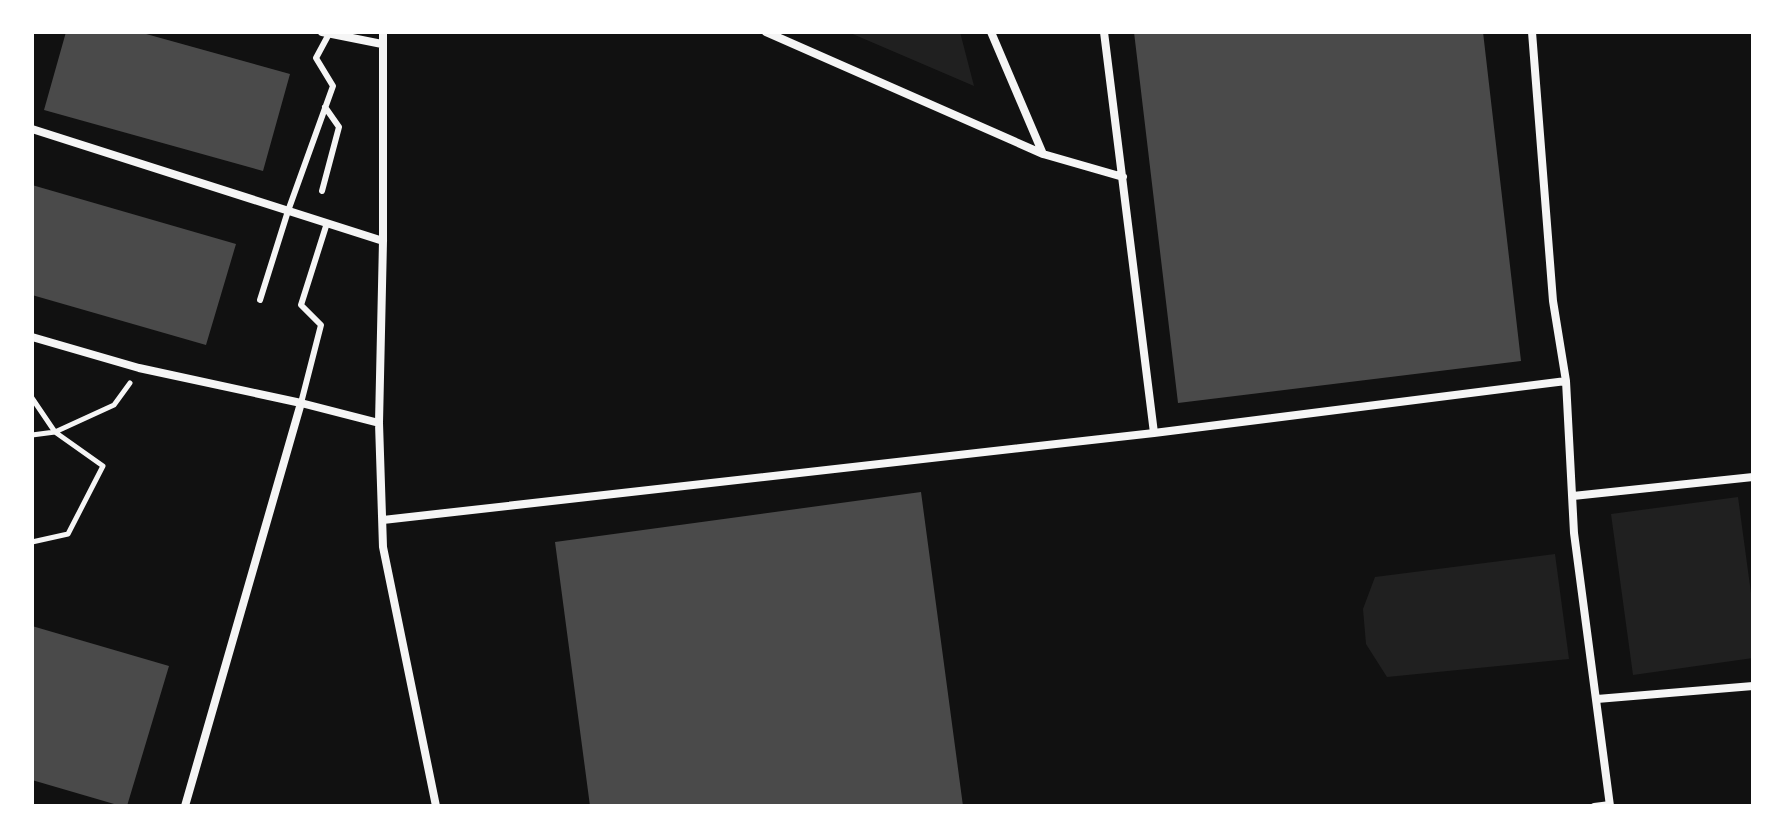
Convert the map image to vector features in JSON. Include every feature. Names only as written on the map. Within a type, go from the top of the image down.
[{"type":"street","points":[[383,32],[379,423],[383,547],[436,806]]},
{"type":"street","points":[[766,32],[1043,154],[1123,177]]},
{"type":"street","points":[[991,32],[1043,154]]},
{"type":"street","points":[[1104,32],[1154,433]]},
{"type":"street","points":[[1532,32],[1553,301],[1566,381],[1574,533],[1610,805]]},
{"type":"street","points":[[327,33],[382,44]]},
{"type":"street","points":[[32,129],[383,241]]},
{"type":"street","points":[[32,337],[139,368],[379,423]]},
{"type":"street","points":[[383,520],[1154,433],[1566,381]]},
{"type":"street","points":[[185,806],[301,403]]},
{"type":"street","points":[[1573,496],[1753,477]]},
{"type":"street","points":[[1597,699],[1753,686]]},
{"type":"lane","points":[[260,300],[333,86],[316,58],[327,33]]},
{"type":"lane","points":[[322,191],[339,127],[325,107]]},
{"type":"lane","points":[[301,403],[321,325],[301,305],[327,223]]},
{"type":"lane","points":[[1594,806],[1610,805]]},
{"type":"path","points":[[32,435],[55,432],[114,405],[139,368]]},
{"type":"path","points":[[32,398],[55,432],[103,466],[68,534],[32,542]]},
{"type":"shaded area","points":[[848,32],[960,32],[974,86]]},
{"type":"shaded area","points":[[1738,497],[1753,608],[1753,658],[1633,675],[1611,514]]},
{"type":"shaded area","points":[[1555,554],[1569,659],[1387,677],[1366,644],[1363,609],[1375,577]]},
{"type":"building","points":[[66,32],[139,32],[290,74],[263,171],[44,110]]},
{"type":"building","points":[[1134,32],[1483,32],[1521,361],[1178,403]]},
{"type":"building","points":[[32,185],[236,244],[206,345],[32,295]]},
{"type":"building","points":[[921,492],[963,806],[590,806],[555,542]]},
{"type":"building","points":[[32,626],[169,666],[127,806],[32,780]]}]
